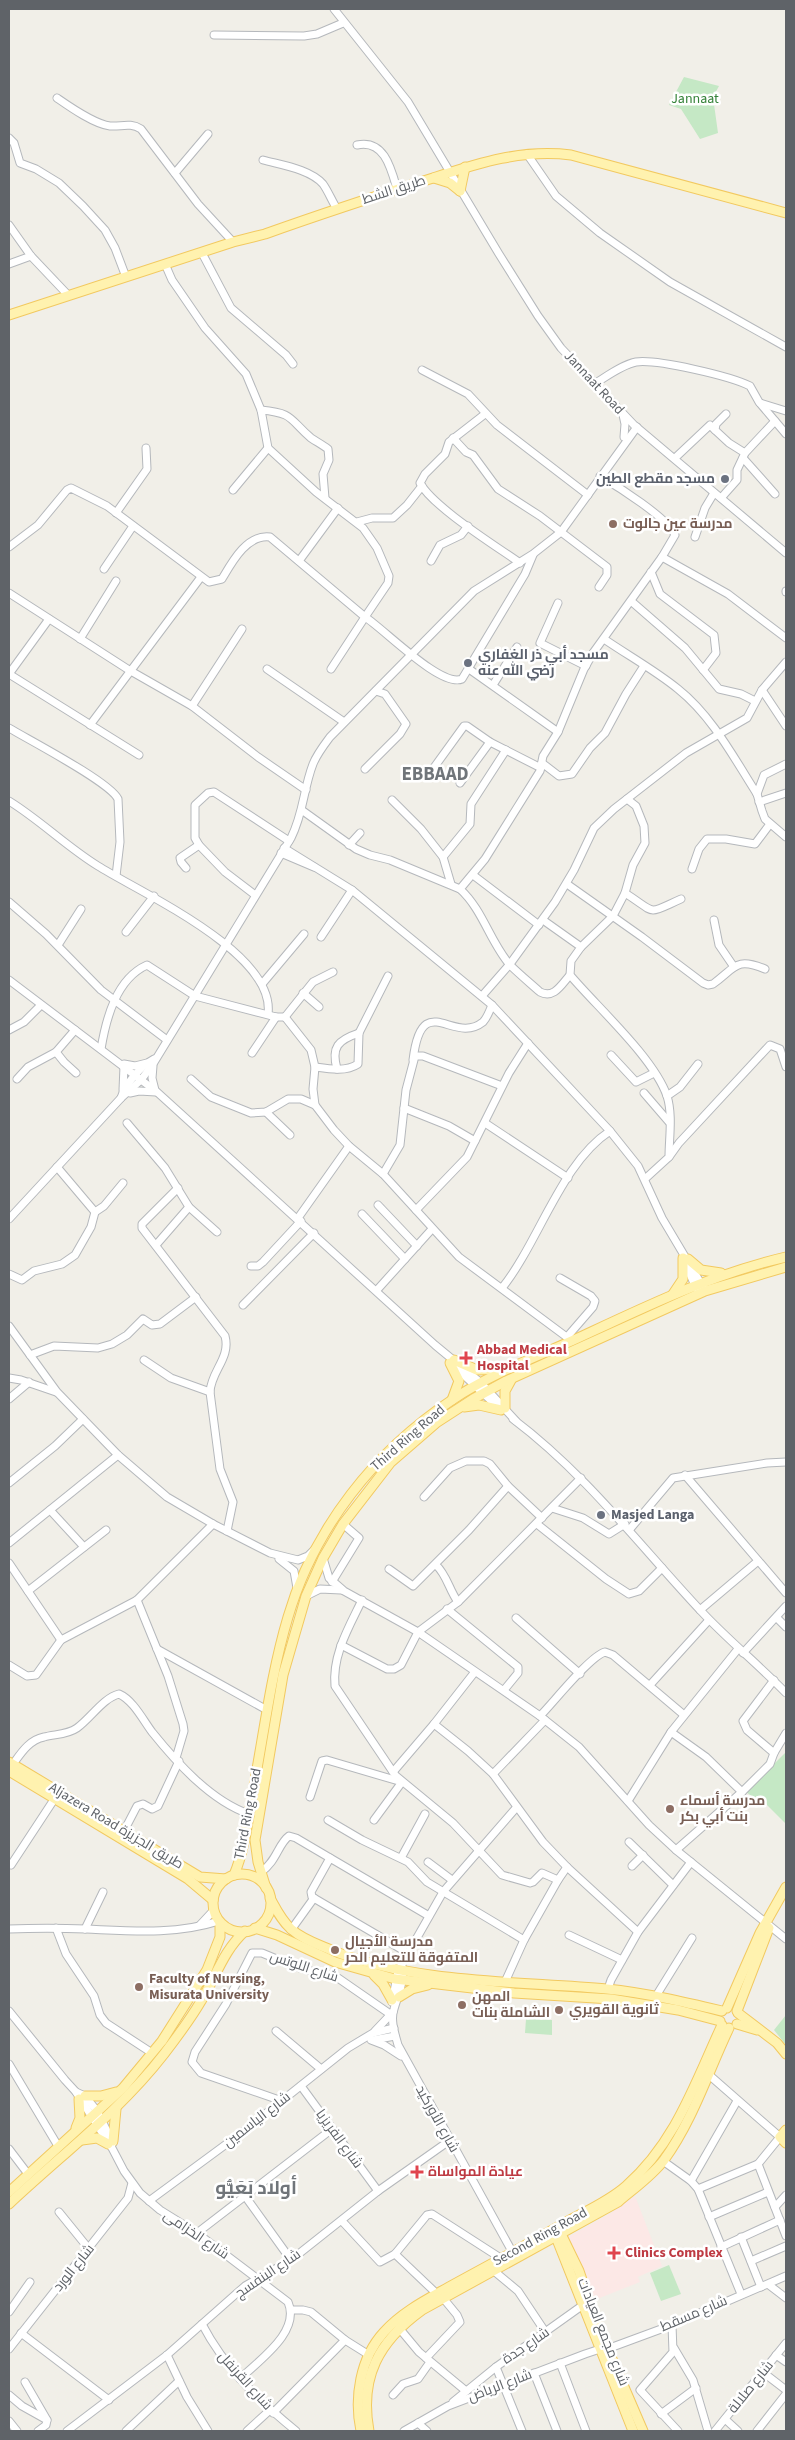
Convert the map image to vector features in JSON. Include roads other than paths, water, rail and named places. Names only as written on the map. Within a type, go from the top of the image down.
[{"type":"main road","name":"طريق الشط","points":[[9,315],[501,157],[554,153],[590,159],[786,214]]},
{"type":"main road","points":[[433,178],[450,183],[460,191],[465,167]]},
{"type":"main road","points":[[684,1255],[701,1270],[710,1273],[734,1272]]},
{"type":"main road","points":[[673,1295],[683,1279],[684,1255]]},
{"type":"main road","name":"Third Ring Road","points":[[230,1877],[249,1814],[274,1672],[288,1617],[297,1591],[317,1546],[354,1490],[377,1462],[452,1400],[509,1368],[569,1339],[698,1284],[786,1257]]},
{"type":"main road","name":"Third Ring Road","points":[[266,1888],[255,1852],[256,1829],[283,1675],[306,1596],[323,1558],[343,1524],[391,1462],[436,1423],[485,1392],[512,1378],[702,1293],[786,1267]]},
{"type":"main road","points":[[452,1361],[476,1370],[509,1368]]},
{"type":"main road","points":[[452,1361],[458,1380],[452,1400]]},
{"type":"main road","points":[[458,1408],[479,1405],[503,1408],[505,1391],[512,1378]]},
{"type":"main road","name":"Aljazera Road طريق الجزيزة","points":[[10,1766],[55,1798],[188,1879],[213,1900]]},
{"type":"main road","name":"Aljazera Road طريق الجزيزة","points":[[10,1766],[200,1877],[230,1877]]},
{"type":"main road","points":[[9,2192],[73,2131],[123,2088],[177,2021],[207,1970],[220,1937],[220,1922],[214,1910],[213,1900],[218,1888],[230,1877],[251,1876],[266,1888],[283,1922],[291,1930],[312,1943],[337,1953],[435,1984],[514,1993],[611,1999],[678,2010],[727,2025],[760,2030]]},
{"type":"main road","points":[[727,2025],[731,2011],[768,1923],[786,1887]]},
{"type":"main road","points":[[220,1922],[232,1930],[245,1931],[255,1928],[263,1922],[269,1913],[270,1898]]},
{"type":"main road","points":[[768,1923],[786,1899]]},
{"type":"main road","points":[[255,1928],[277,1935],[335,1962],[372,1974],[400,1973],[608,1989],[656,1996],[731,2011],[777,2043],[786,2054]]},
{"type":"main road","points":[[9,2204],[116,2109],[163,2056],[202,2000],[225,1954],[245,1931]]},
{"type":"main road","points":[[372,1974],[383,1984],[394,2006],[412,1989],[435,1984]]},
{"type":"main road","points":[[727,2025],[731,2011]]},
{"type":"main road","name":"Second Ring Road","points":[[369,2431],[366,2404],[371,2374],[384,2345],[399,2328],[440,2296],[502,2259],[514,2256],[558,2236],[618,2202],[663,2162],[685,2124],[708,2074],[727,2025]]},
{"type":"main road","name":"Second Ring Road","points":[[361,2431],[358,2402],[362,2378],[369,2355],[383,2332],[419,2304],[494,2271],[514,2256],[614,2196],[652,2161],[684,2110],[727,2025]]},
{"type":"main road","points":[[73,2131],[80,2118],[80,2096],[109,2095],[123,2088]]},
{"type":"main road","points":[[79,2140],[96,2138],[111,2144],[116,2109]]},
{"type":"main road","name":"شارع مجمع العيادات","points":[[558,2236],[583,2305],[624,2398],[633,2431]]},
{"type":"main road","name":"شارع مجمع العيادات","points":[[558,2236],[579,2271],[604,2349]]},
{"type":"main road","name":"شارع مجمع العيادات","points":[[624,2398],[643,2431]]},
{"type":"street","name":"Jannaat Road","points":[[334,9],[408,102],[460,191],[538,316],[561,348],[635,426],[786,553]]},
{"type":"street","points":[[214,35],[304,36],[318,34],[344,23]]},
{"type":"street","points":[[57,98],[89,117],[110,126],[128,124],[138,127],[198,204],[233,242]]},
{"type":"street","points":[[175,173],[208,134]]},
{"type":"street","points":[[9,138],[14,143],[20,163],[36,169],[59,184],[105,230],[115,248],[126,277]]},
{"type":"street","points":[[357,145],[370,144],[381,151],[390,166],[397,189]]},
{"type":"street","points":[[527,154],[556,196],[600,233],[670,282],[786,347]]},
{"type":"street","points":[[263,160],[316,178],[322,184],[336,209]]},
{"type":"street","points":[[9,225],[31,256],[68,295]]},
{"type":"street","points":[[202,253],[231,308],[286,355],[293,364]]},
{"type":"street","points":[[9,264],[31,256]]},
{"type":"street","points":[[166,264],[172,280],[205,328],[246,374],[261,410],[268,448],[325,498],[356,522],[374,543],[389,576],[388,583],[331,668]]},
{"type":"street","points":[[594,384],[635,362],[652,362],[746,384],[754,390],[759,402],[786,434]]},
{"type":"street","points":[[422,370],[468,394],[485,414],[588,495]]},
{"type":"street","points":[[759,402],[786,411]]},
{"type":"street","points":[[261,410],[280,412],[291,417],[311,438],[328,449],[329,460],[323,474],[325,498]]},
{"type":"street","points":[[622,412],[626,424],[626,438]]},
{"type":"street","points":[[485,414],[446,445],[445,454],[420,479],[422,486],[468,526],[520,562]]},
{"type":"street","points":[[715,430],[716,424],[726,414]]},
{"type":"street","points":[[721,498],[737,480],[737,470],[744,456],[775,420]]},
{"type":"street","points":[[675,458],[710,425],[744,456],[775,494]]},
{"type":"street","points":[[9,1219],[138,1078],[168,1040],[286,845],[303,811],[306,790],[314,761],[330,737],[474,591],[533,554],[561,532],[635,426]]},
{"type":"street","points":[[626,438],[648,436]]},
{"type":"street","points":[[454,438],[466,452],[474,455],[498,489],[561,532],[607,567],[607,574],[599,587]]},
{"type":"street","points":[[116,513],[147,469],[146,448]]},
{"type":"street","points":[[233,490],[268,448]]},
{"type":"street","points":[[460,889],[473,875],[521,804],[546,752],[558,732],[586,666],[662,557],[675,535],[673,530],[632,497],[600,476]]},
{"type":"street","points":[[356,522],[372,518],[393,518],[407,505],[422,486]]},
{"type":"street","points":[[9,547],[38,525],[70,488],[76,489],[116,513],[209,582],[222,579],[227,567],[255,538],[261,536],[270,537],[410,655],[452,680],[462,679],[469,669],[525,574],[533,554]]},
{"type":"street","points":[[695,537],[705,508],[714,493]]},
{"type":"street","points":[[299,561],[338,508]]},
{"type":"street","points":[[104,569],[133,526]]},
{"type":"street","points":[[431,561],[440,546],[461,535],[468,526]]},
{"type":"street","points":[[662,557],[728,594],[786,638]]},
{"type":"street","points":[[651,572],[660,594],[714,635],[716,652],[703,670]]},
{"type":"street","points":[[90,725],[129,670],[201,577]]},
{"type":"street","points":[[80,639],[116,581]]},
{"type":"street","points":[[9,593],[129,670],[192,706],[258,757],[306,790]]},
{"type":"street","points":[[631,601],[685,648],[719,689],[741,694],[755,701]]},
{"type":"street","points":[[558,603],[540,643],[586,666]]},
{"type":"street","points":[[49,619],[9,674],[139,755]]},
{"type":"street","points":[[192,706],[242,629]]},
{"type":"street","points":[[604,639],[678,689],[692,701],[718,733],[758,798],[765,819],[786,836]]},
{"type":"street","points":[[493,685],[517,648]]},
{"type":"street","points":[[482,996],[510,964],[567,884],[594,828],[627,799],[686,753],[747,718],[762,690],[786,662]]},
{"type":"street","points":[[430,773],[464,726],[467,726],[490,742],[541,765],[559,776],[570,775],[590,748],[605,734],[622,701],[644,666]]},
{"type":"street","points":[[267,669],[344,722]]},
{"type":"street","points":[[469,669],[558,732]]},
{"type":"street","points":[[762,690],[786,726]]},
{"type":"street","points":[[365,769],[400,734],[406,724],[385,694],[376,692]]},
{"type":"street","points":[[9,728],[115,794],[118,799],[120,835],[116,876]]},
{"type":"street","points":[[460,783],[490,742]]},
{"type":"street","points":[[443,857],[470,824],[470,804],[506,750]]},
{"type":"street","points":[[758,798],[764,775],[786,764]]},
{"type":"street","points":[[255,895],[225,872],[199,845],[195,838],[196,805],[211,791],[286,845],[295,857],[352,890],[492,1004],[610,1132],[646,1178],[662,1218],[684,1255],[702,1293]]},
{"type":"street","points":[[758,798],[786,793]]},
{"type":"street","points":[[303,811],[326,826],[349,845],[370,856],[390,860],[460,889],[474,903],[483,923],[510,964],[546,995],[553,993],[570,975],[571,961],[581,947],[613,916],[625,894],[633,864],[645,843],[644,826],[636,806],[627,799]]},
{"type":"street","points":[[392,800],[421,829],[443,857],[451,884]]},
{"type":"street","points":[[9,801],[81,855],[154,896],[226,943],[243,959],[262,984],[268,998],[268,1014]]},
{"type":"street","points":[[692,869],[698,849],[707,839],[726,839],[755,844],[770,824]]},
{"type":"street","points":[[349,845],[360,833]]},
{"type":"street","points":[[186,868],[180,858],[199,845]]},
{"type":"street","points":[[286,845],[295,857]]},
{"type":"street","points":[[271,869],[295,857]]},
{"type":"street","points":[[473,875],[541,923],[581,947]]},
{"type":"street","points":[[567,884],[703,983],[713,984],[741,963],[749,963],[765,969]]},
{"type":"street","points":[[321,938],[352,890]]},
{"type":"street","points":[[625,894],[648,911],[658,911],[681,899]]},
{"type":"street","points":[[126,932],[154,896]]},
{"type":"street","points":[[9,902],[58,945],[101,990],[168,1040]]},
{"type":"street","points":[[58,945],[81,909]]},
{"type":"street","points":[[714,920],[718,946],[734,967]]},
{"type":"street","points":[[262,984],[304,934]]},
{"type":"street","points":[[101,1049],[107,1017],[114,999],[134,974],[147,965],[195,996],[208,1001],[276,1017],[286,1017]]},
{"type":"street","points":[[286,1017],[313,982],[333,972]]},
{"type":"street","points":[[570,975],[643,1056],[667,1096],[670,1122],[668,1157]]},
{"type":"street","points":[[315,1067],[337,1069],[353,1067],[358,1064],[359,1033],[388,976]]},
{"type":"street","points":[[9,980],[156,1091],[377,1290],[516,1421],[581,1478],[628,1526],[662,1568],[709,1620],[786,1693]]},
{"type":"street","points":[[303,993],[319,1007]]},
{"type":"street","points":[[383,1174],[400,1145],[404,1108],[416,1039],[426,1024],[431,1021],[439,1021],[457,1027],[476,1026],[484,1021],[492,1004]]},
{"type":"street","points":[[9,1030],[24,1022],[40,1005]]},
{"type":"street","points":[[252,1053],[276,1017]]},
{"type":"street","points":[[286,1017],[311,1050],[315,1067],[313,1089],[315,1105]]},
{"type":"street","points":[[17,1079],[28,1067],[56,1052],[75,1030]]},
{"type":"street","points":[[337,1069],[334,1056],[335,1051],[341,1042],[359,1033]]},
{"type":"street","points":[[416,1210],[466,1157],[485,1123],[502,1086],[528,1043]]},
{"type":"street","points":[[646,1178],[668,1157],[770,1045],[780,1050],[786,1067]]},
{"type":"street","points":[[56,1052],[76,1073]]},
{"type":"street","points":[[611,1054],[636,1082],[654,1073]]},
{"type":"street","points":[[413,1060],[415,1056],[423,1056],[502,1086]]},
{"type":"street","points":[[122,1065],[135,1066],[153,1061]]},
{"type":"street","points":[[153,1061],[152,1078],[156,1091]]},
{"type":"street","points":[[667,1096],[680,1087],[698,1064]]},
{"type":"street","points":[[122,1065],[125,1092]]},
{"type":"street","points":[[191,1079],[211,1097],[251,1113],[266,1112],[288,1099],[301,1099],[315,1105],[350,1146],[383,1174],[432,1230],[459,1257],[569,1339],[593,1307],[595,1301],[591,1296],[560,1278]]},
{"type":"street","points":[[125,1092],[156,1091]]},
{"type":"street","points":[[644,1093],[670,1122]]},
{"type":"street","points":[[404,1108],[449,1126],[475,1142]]},
{"type":"street","points":[[266,1112],[290,1135]]},
{"type":"street","points":[[127,1123],[178,1188],[189,1206],[217,1232]]},
{"type":"street","points":[[485,1123],[568,1178]]},
{"type":"street","points":[[502,1288],[515,1271],[568,1178],[594,1142],[610,1132]]},
{"type":"street","points":[[251,1266],[258,1266],[263,1262],[299,1220],[350,1146]]},
{"type":"street","points":[[57,1167],[95,1212]]},
{"type":"street","points":[[9,1274],[24,1279],[34,1271],[62,1264],[75,1255],[91,1227],[95,1212],[104,1206],[123,1183]]},
{"type":"street","points":[[178,1188],[142,1224],[144,1231],[225,1336],[228,1348],[212,1381],[210,1392],[220,1469],[233,1502],[227,1531]]},
{"type":"street","points":[[378,1205],[417,1246]]},
{"type":"street","points":[[156,1245],[189,1206]]},
{"type":"street","points":[[362,1214],[405,1260]]},
{"type":"street","points":[[377,1290],[432,1230]]},
{"type":"street","points":[[243,1305],[314,1233]]},
{"type":"street","points":[[30,1355],[54,1346],[98,1348],[112,1344],[127,1336],[143,1320],[152,1325],[160,1324],[196,1297]]},
{"type":"street","points":[[9,1326],[57,1392],[118,1455],[167,1498],[270,1553],[294,1571],[297,1591]]},
{"type":"street","points":[[144,1360],[171,1378],[210,1392]]},
{"type":"street","points":[[9,1378],[57,1392]]},
{"type":"street","points":[[9,1399],[28,1382]]},
{"type":"street","points":[[9,1483],[55,1446],[83,1419]]},
{"type":"street","points":[[9,1543],[118,1455]]},
{"type":"street","points":[[424,1497],[446,1471],[470,1460],[484,1460],[490,1464],[539,1521],[606,1579],[629,1594],[639,1591],[662,1568]]},
{"type":"street","points":[[552,1508],[583,1518],[610,1534],[628,1526],[673,1478],[786,1462]]},
{"type":"street","points":[[685,1475],[786,1593]]},
{"type":"street","points":[[341,1645],[387,1669],[394,1669],[404,1661],[418,1632],[447,1608],[458,1602],[581,1478]]},
{"type":"street","points":[[389,1569],[413,1586],[436,1565],[508,1486]]},
{"type":"street","points":[[50,1510],[84,1547]]},
{"type":"street","points":[[9,1665],[27,1676],[36,1675],[61,1640],[137,1600],[213,1524]]},
{"type":"street","points":[[332,1582],[359,1538],[343,1524]]},
{"type":"street","points":[[28,1591],[106,1530]]},
{"type":"street","points":[[270,1553],[298,1560],[308,1556],[317,1546]]},
{"type":"street","points":[[323,1558],[327,1574],[332,1582],[344,1591],[418,1632],[474,1673],[504,1690],[579,1747],[676,1850],[786,1939]]},
{"type":"street","points":[[700,1610],[758,1561]]},
{"type":"street","points":[[9,1563],[61,1640]]},
{"type":"street","points":[[436,1565],[443,1572],[458,1602]]},
{"type":"street","points":[[306,1596],[325,1588],[344,1591]]},
{"type":"street","points":[[124,1831],[139,1804],[152,1809],[158,1806],[178,1759],[184,1731],[157,1649],[137,1600]]},
{"type":"street","points":[[362,1600],[341,1645],[335,1674],[337,1690],[394,1772],[402,1782],[453,1823],[502,1875],[530,1883],[542,1873],[558,1880]]},
{"type":"street","points":[[628,1801],[671,1732],[684,1715],[741,1651],[777,1618],[786,1606]]},
{"type":"street","points":[[447,1608],[518,1667],[518,1673],[504,1690]]},
{"type":"street","points":[[516,1618],[580,1674]]},
{"type":"street","points":[[777,1618],[786,1627]]},
{"type":"street","points":[[650,1685],[709,1620]]},
{"type":"street","points":[[157,1649],[267,1710]]},
{"type":"street","points":[[493,1774],[580,1674],[599,1654],[605,1652],[613,1655],[684,1715]]},
{"type":"street","points":[[394,1772],[474,1673]]},
{"type":"street","points":[[774,1680],[743,1721],[753,1736],[774,1752]]},
{"type":"street","points":[[10,1766],[31,1743],[45,1736],[58,1735],[74,1730],[87,1720],[103,1703],[119,1694],[127,1700],[154,1734],[216,1797],[249,1814]]},
{"type":"street","points":[[434,1724],[468,1750],[493,1774],[516,1808],[543,1842],[567,1868],[638,1932]]},
{"type":"street","points":[[671,1732],[706,1757],[742,1792]]},
{"type":"street","points":[[676,1850],[742,1792],[770,1764],[774,1752],[786,1733]]},
{"type":"street","points":[[310,1797],[319,1766],[322,1761],[327,1760],[402,1782]]},
{"type":"street","points":[[374,1820],[402,1782]]},
{"type":"street","points":[[11,1865],[55,1798]]},
{"type":"street","name":"شارع الأوركيد","points":[[514,2256],[403,2058],[395,2032],[394,2006],[400,1973],[408,1953],[443,1892],[516,1808]]},
{"type":"street","points":[[401,1858],[425,1814]]},
{"type":"street","points":[[328,1820],[362,1840],[401,1858],[412,1865],[427,1882],[524,1940]]},
{"type":"street","points":[[261,1872],[271,1865],[289,1836],[296,1838],[429,1916]]},
{"type":"street","points":[[629,1842],[673,1884]]},
{"type":"street","points":[[632,1866],[643,1855]]},
{"type":"street","points":[[330,1858],[311,1892],[314,1898],[408,1953]]},
{"type":"street","points":[[428,1862],[452,1880]]},
{"type":"street","points":[[608,1989],[638,1932],[690,1862]]},
{"type":"street","points":[[505,1982],[524,1940],[558,1880],[567,1868]]},
{"type":"street","points":[[85,1929],[102,1892]]},
{"type":"street","points":[[291,1930],[314,1898]]},
{"type":"street","points":[[200,1925],[214,1910]]},
{"type":"street","points":[[9,1929],[56,1928],[145,1933],[172,1931],[220,1922]]},
{"type":"street","points":[[56,1928],[66,1954],[94,1996],[100,2015],[106,2023],[152,2053]]},
{"type":"street","points":[[569,1935],[622,1960]]},
{"type":"street","points":[[656,1996],[692,1938]]},
{"type":"street","name":"شارع اللوتس","points":[[282,2102],[200,2073],[193,2066],[192,2058],[226,2004],[252,1953],[262,1953],[296,1967],[330,1974],[394,2006]]},
{"type":"street","points":[[330,1974],[335,1962]]},
{"type":"street","points":[[370,2037],[394,2006]]},
{"type":"street","name":"شارع الخزامى","points":[[9,2011],[80,2096],[100,2123],[132,2183],[140,2193],[177,2222],[197,2233],[283,2297],[292,2310]]},
{"type":"street","points":[[276,2031],[320,2069]]},
{"type":"street","points":[[370,2037],[395,2032]]},
{"type":"street","points":[[370,2037],[403,2058]]},
{"type":"street","name":"شارع الياسمين","points":[[149,2200],[282,2102],[348,2048],[370,2037]]},
{"type":"street","points":[[9,2064],[58,2146]]},
{"type":"street","points":[[698,2189],[758,2164],[784,2137],[737,2101],[708,2074]]},
{"type":"street","name":"شارع الفريزيا","points":[[301,2086],[378,2191]]},
{"type":"street","points":[[691,2181],[737,2101]]},
{"type":"street","points":[[197,2233],[332,2129]]},
{"type":"street","name":"شارع البنفسج","points":[[67,2431],[167,2355],[245,2286],[291,2260],[378,2191],[449,2141]]},
{"type":"street","points":[[9,2150],[28,2174]]},
{"type":"street","points":[[663,2162],[691,2181],[698,2189],[741,2294]]},
{"type":"street","points":[[758,2164],[786,2236]]},
{"type":"street","name":"شارع الورد","points":[[9,2349],[128,2198],[132,2183]]},
{"type":"street","points":[[709,2217],[768,2192]]},
{"type":"street","points":[[128,2198],[140,2193]]},
{"type":"street","points":[[245,2196],[291,2260]]},
{"type":"street","points":[[775,2207],[785,2199]]},
{"type":"street","points":[[59,2212],[89,2249]]},
{"type":"street","points":[[342,2221],[378,2261],[382,2262],[395,2254],[428,2215],[432,2214],[502,2259]]},
{"type":"street","points":[[721,2247],[780,2220]]},
{"type":"street","points":[[741,2237],[751,2261],[765,2286],[786,2298]]},
{"type":"street","points":[[751,2261],[786,2246]]},
{"type":"street","points":[[393,2395],[402,2384],[418,2379],[428,2360],[460,2322],[457,2315],[440,2296],[395,2254]]},
{"type":"street","points":[[494,2271],[518,2291],[546,2332]]},
{"type":"street","name":"شارع مسقط","points":[[604,2349],[672,2325],[786,2276]]},
{"type":"street","points":[[9,2312],[30,2282]]},
{"type":"street","name":"شارع جدة","points":[[448,2406],[496,2367],[583,2305]]},
{"type":"street","points":[[240,2379],[285,2331],[292,2310],[311,2312],[345,2340],[369,2355]]},
{"type":"street","name":"شارع القرنفل","points":[[202,2324],[216,2350],[240,2379],[271,2412],[296,2431]]},
{"type":"street","points":[[672,2325],[674,2348],[696,2388],[708,2431]]},
{"type":"street","points":[[399,2328],[428,2360],[466,2391]]},
{"type":"street","points":[[9,2333],[19,2336],[110,2400]]},
{"type":"street","points":[[247,2431],[271,2412],[345,2340]]},
{"type":"street","name":"شارع صلالة","points":[[715,2431],[764,2373],[786,2343]]},
{"type":"street","points":[[624,2398],[640,2390],[669,2358],[674,2348]]},
{"type":"street","name":"شارع الرياض","points":[[404,2431],[448,2406],[560,2363],[604,2349]]},
{"type":"street","points":[[167,2355],[178,2381],[205,2428],[196,2431]]},
{"type":"street","points":[[776,2355],[786,2362]]},
{"type":"street","points":[[560,2363],[586,2431]]},
{"type":"street","points":[[496,2367],[522,2431]]},
{"type":"street","points":[[534,2373],[557,2431]]},
{"type":"street","points":[[764,2373],[786,2390]]},
{"type":"street","points":[[126,2431],[178,2381]]},
{"type":"street","points":[[25,2382],[47,2420],[46,2425],[38,2431]]},
{"type":"street","points":[[661,2414],[696,2388]]},
{"type":"street","points":[[640,2390],[678,2431]]},
{"type":"street","points":[[757,2431],[786,2394]]},
{"type":"street","points":[[9,2395],[22,2406],[47,2420]]},
{"type":"street","points":[[725,2419],[738,2431]]},
{"type":"street","points":[[9,2421],[18,2431]]},
{"type":"street","points":[[418,2423],[428,2431]]},
{"type":"place","name":"مسجد مقطع الطين","points":[[725,479]]},
{"type":"place","name":"مدرسة عين جالوت","points":[[613,524]]},
{"type":"place","name":"مسجد أبي ذر الغفاري رضي الله عنه","points":[[468,663]]},
{"type":"place","name":"Abbad Medical Hospital","points":[[466,1358]]},
{"type":"place","name":"Masjed Langa","points":[[601,1515]]},
{"type":"place","name":"مدرسة أسماء بنت أبي بكر","points":[[670,1809]]},
{"type":"place","name":"مدرسة الأجيال المتفوقة للتعليم الحر","points":[[335,1950]]},
{"type":"place","name":"Faculty of Nursing, Misurata University","points":[[139,1987]]},
{"type":"place","name":"المهن الشاملة بنات","points":[[462,2005]]},
{"type":"place","name":"ثانوية القويري","points":[[559,2010]]},
{"type":"place","name":"عيادة المواساة","points":[[417,2172]]},
{"type":"place","name":"Clinics Complex","points":[[614,2253]]},
{"type":"district","name":"EBBAAD","points":[[435,774]]},
{"type":"district","name":"أولاد بَعَيُّو","points":[[256,2188]]},
{"type":"park label","name":"Jannaat","points":[[695,99]]}]
